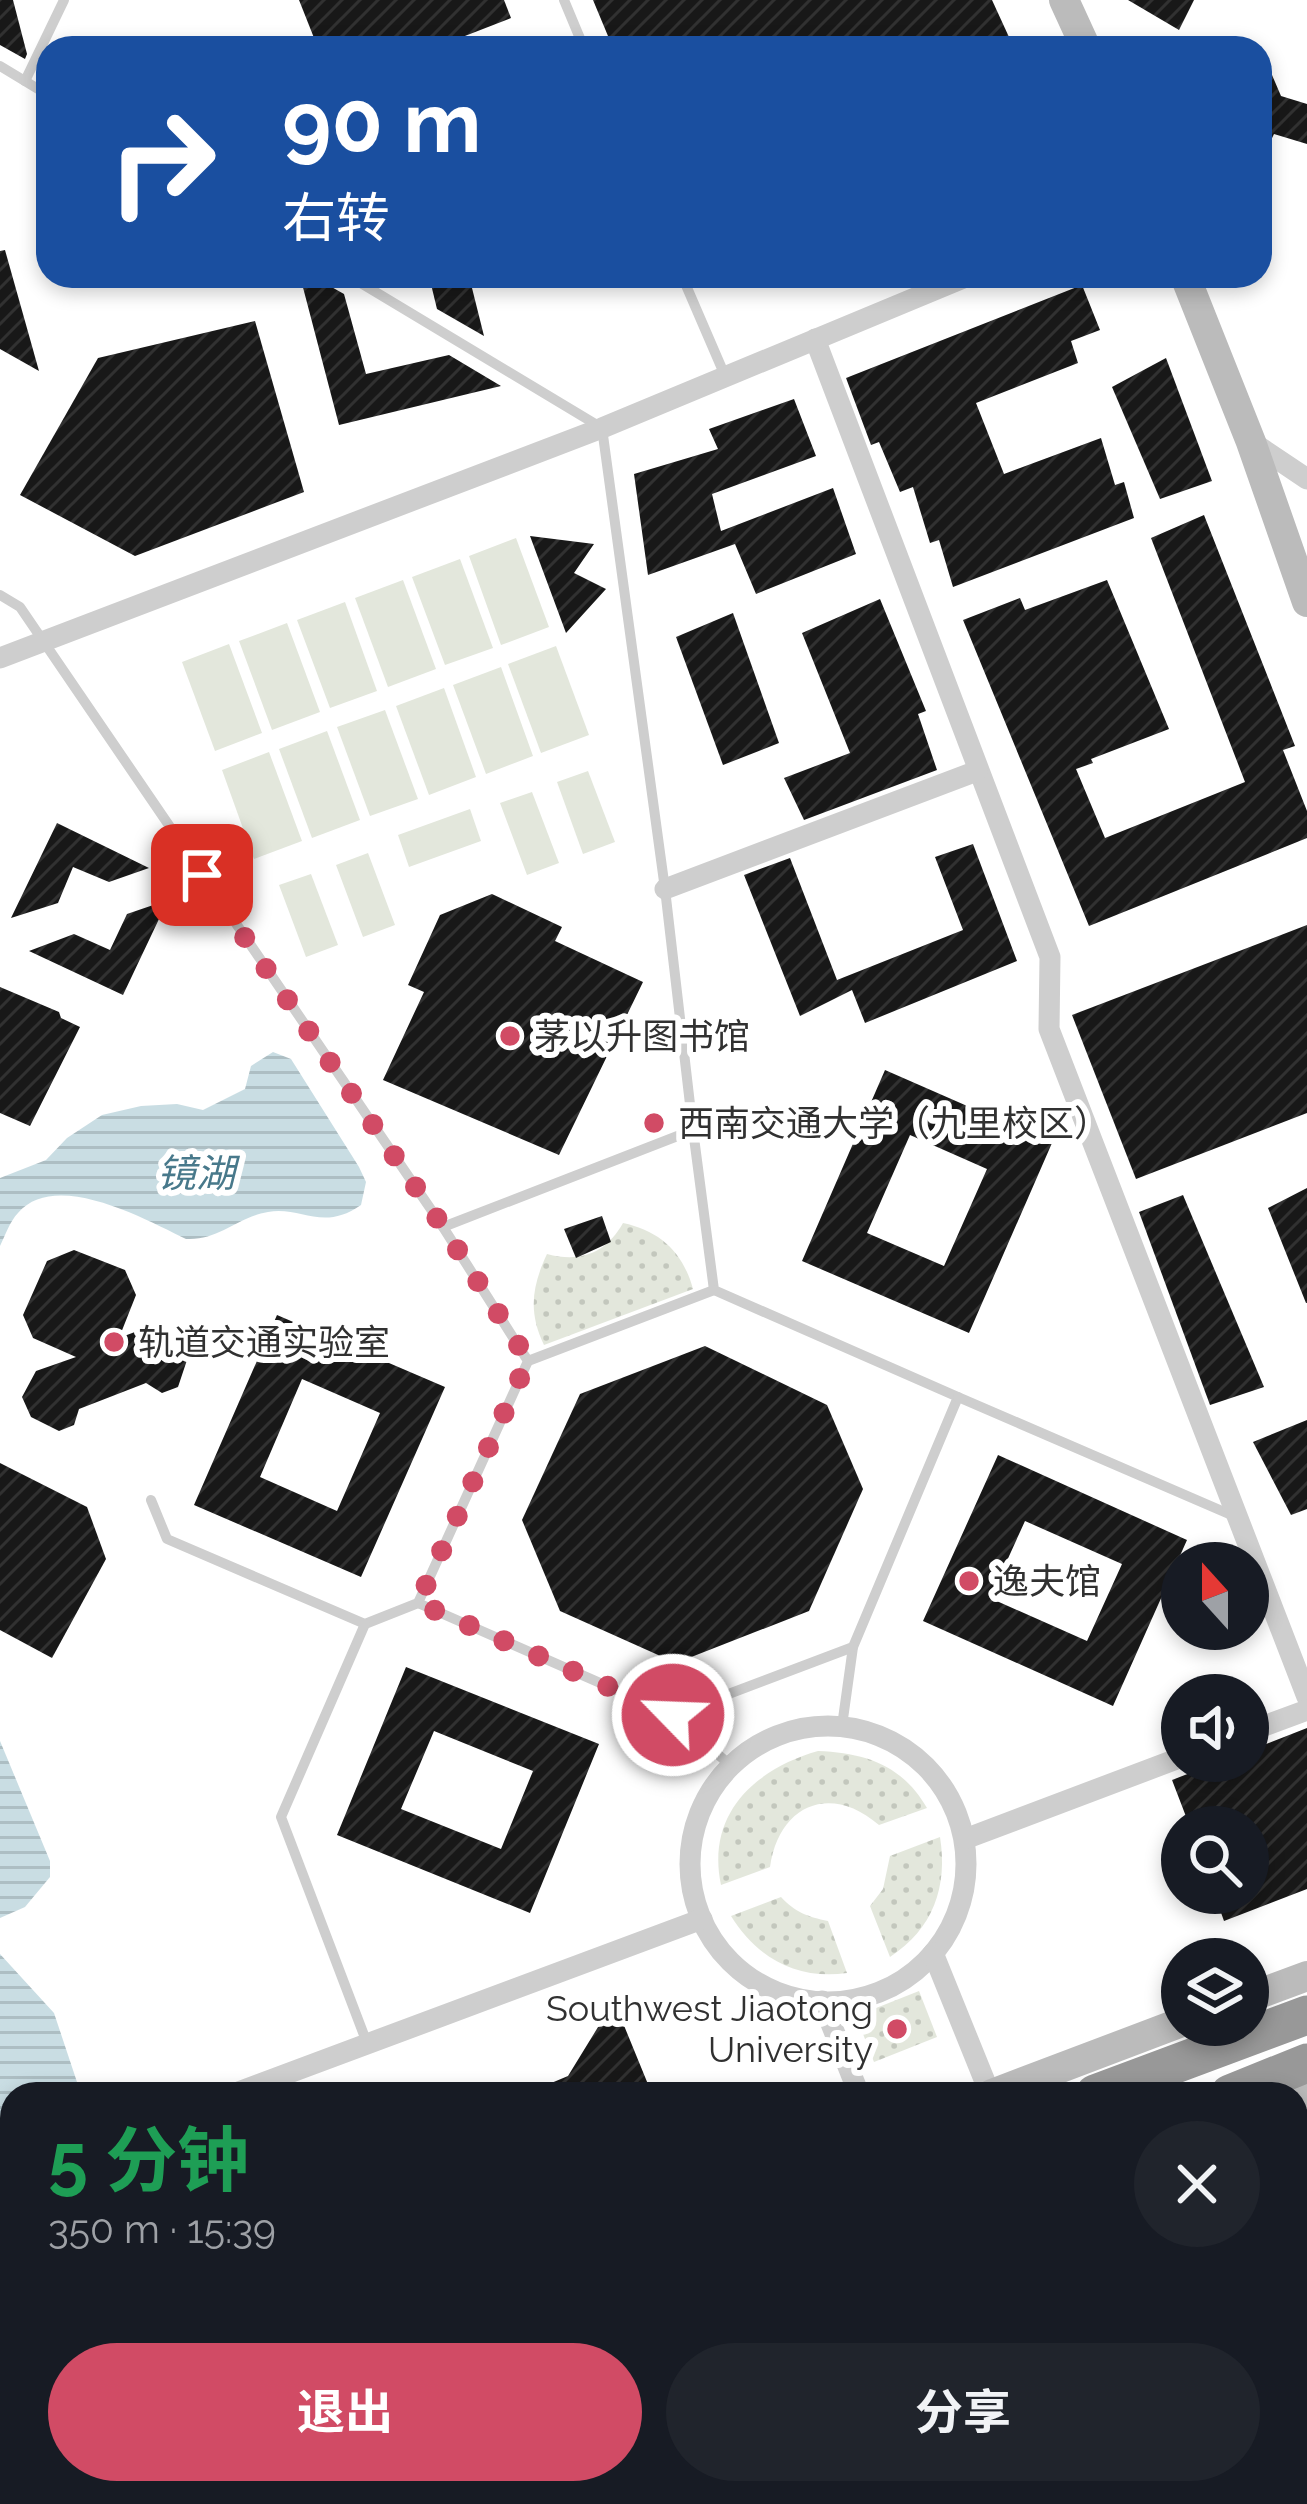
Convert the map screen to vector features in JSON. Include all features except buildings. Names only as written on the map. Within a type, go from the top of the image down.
[{"type":"highway","points":[[1128,2082],[1307,2015]]},
{"type":"highway","points":[[1260,2082],[1307,2063]]},
{"type":"street","points":[[1064,0],[1080,36]]},
{"type":"street","points":[[0,658],[602,428],[939,288]]},
{"type":"street","points":[[1189,288],[1251,442],[1307,602]]},
{"type":"street","points":[[815,339],[1050,956],[1048,1029],[1307,1697]]},
{"type":"street","points":[[1251,442],[1307,479]]},
{"type":"street","points":[[665,889],[977,771]]},
{"type":"street","points":[[1269,1724],[1307,1710]]},
{"type":"street","points":[[811,1725],[842,1726],[896,1742],[930,1768],[955,1804],[965,1839],[965,1889],[951,1930],[924,1965],[884,1991],[837,2002],[789,1998],[746,1977],[712,1942],[693,1898],[689,1850],[702,1804],[730,1765],[770,1738],[811,1725]]},
{"type":"street","points":[[965,1839],[1161,1765]]},
{"type":"street","points":[[265,2082],[702,1919]]},
{"type":"street","points":[[933,1953],[986,2082]]},
{"type":"street","points":[[1269,1990],[1307,1976]]},
{"type":"street","points":[[822,2001],[854,2082]]},
{"type":"street","points":[[1023,2082],[1161,2030]]},
{"type":"lane","points":[[47,36],[64,0]]},
{"type":"lane","points":[[564,0],[579,36]]},
{"type":"lane","points":[[25,81],[36,58]]},
{"type":"lane","points":[[0,66],[36,88]]},
{"type":"lane","points":[[369,288],[602,428],[714,1290]]},
{"type":"lane","points":[[687,288],[726,378]]},
{"type":"lane","points":[[0,595],[20,607],[443,1227],[528,1360]]},
{"type":"lane","points":[[443,1227],[693,1130]]},
{"type":"lane","points":[[151,1500],[167,1539],[365,1624],[418,1603],[528,1360],[714,1290],[1240,1518]]},
{"type":"lane","points":[[842,1726],[853,1647],[958,1397]]},
{"type":"lane","points":[[418,1603],[673,1715],[730,1765]]},
{"type":"lane","points":[[365,1624],[281,1817],[367,2043]]},
{"type":"lane","points":[[673,1715],[853,1647]]},
{"type":"shaded area","points":[[516,538],[549,627],[501,645],[469,556]]},
{"type":"shaded area","points":[[460,559],[493,648],[445,665],[412,577]]},
{"type":"shaded area","points":[[403,580],[436,669],[388,687],[355,598]]},
{"type":"shaded area","points":[[345,602],[377,691],[330,708],[297,620]]},
{"type":"shaded area","points":[[287,623],[320,712],[272,730],[239,641]]},
{"type":"shaded area","points":[[229,644],[262,733],[215,751],[182,662]]},
{"type":"shaded area","points":[[556,646],[589,735],[541,753],[508,664]]},
{"type":"shaded area","points":[[501,667],[533,756],[486,774],[453,685]]},
{"type":"shaded area","points":[[444,688],[476,777],[429,795],[396,706]]},
{"type":"shaded area","points":[[385,710],[418,799],[370,816],[337,727]]},
{"type":"shaded area","points":[[327,731],[360,820],[312,838],[279,749]]},
{"type":"shaded area","points":[[269,752],[302,841],[254,859],[222,770]]},
{"type":"shaded area","points":[[588,771],[615,842],[583,854],[557,782]]},
{"type":"shaded area","points":[[532,792],[559,863],[527,875],[500,803]]},
{"type":"shaded area","points":[[470,809],[481,841],[409,867],[398,835]]},
{"type":"shaded area","points":[[368,853],[395,925],[363,937],[336,865]]},
{"type":"shaded area","points":[[311,874],[338,945],[306,957],[279,885]]},
{"type":"shaded area","points":[[623,1223],[648,1231],[668,1245],[683,1264],[693,1289],[544,1345],[534,1299],[547,1254],[591,1253],[609,1242]]},
{"type":"shaded area","points":[[818,1751],[881,1764],[906,1781],[927,1808],[879,1825],[843,1805],[810,1807],[784,1828],[770,1867],[721,1885],[721,1837],[740,1798],[774,1770]]},
{"type":"shaded area","points":[[940,1837],[942,1873],[934,1905],[917,1933],[890,1957],[870,1906],[883,1889],[890,1856]]},
{"type":"shaded area","points":[[781,1897],[802,1913],[828,1921],[847,1973],[811,1973],[780,1963],[753,1944],[731,1916]]},
{"type":"shaded area","points":[[919,1991],[937,2037],[874,2062],[856,2016]]},
{"type":"water","name":"镜湖","points":[[273,1052],[291,1059],[359,1167],[366,1182],[361,1205],[335,1217],[268,1212],[208,1236],[186,1239],[101,1202],[55,1196],[34,1201],[18,1213],[0,1246],[0,1178],[46,1160],[67,1138],[102,1115],[177,1104],[203,1110],[245,1089],[251,1066]]},
{"type":"water","points":[[0,1741],[50,1861],[50,1877],[25,1907],[0,1918]]},
{"type":"water","points":[[0,1954],[54,2013],[77,2082],[0,2082]]},
{"type":"place","name":"茅以升图书馆","points":[[510,1036]]},
{"type":"place","name":"西南交通大学（九里校区）","points":[[654,1123]]},
{"type":"place","name":"轨道交通实验室","points":[[114,1342]]},
{"type":"place","name":"逸夫馆","points":[[969,1581]]},
{"type":"place","name":"Southwest Jiaotong University","points":[[897,2029]]},
{"type":"route","points":[[202,875],[443,1227],[528,1360],[418,1603],[673,1715]]}]
